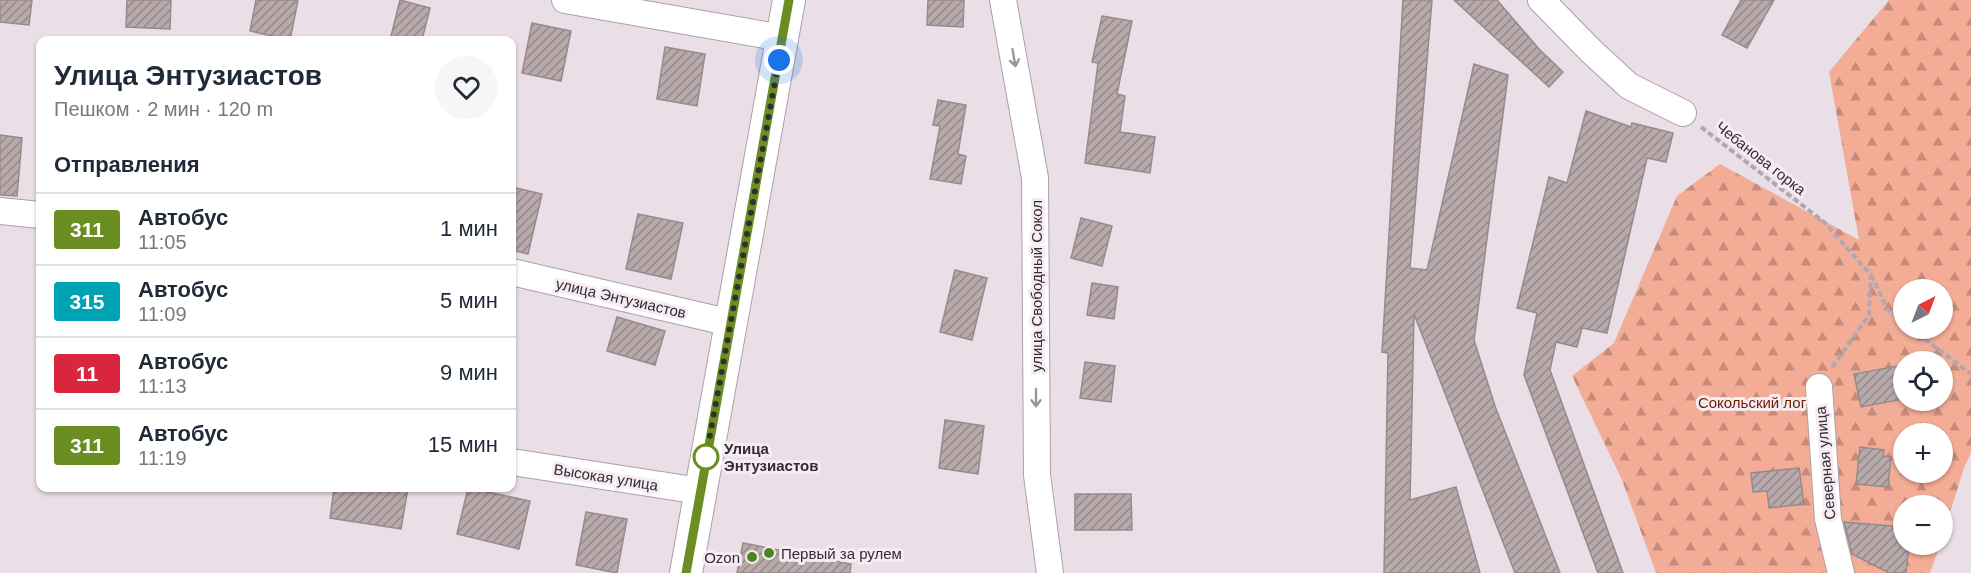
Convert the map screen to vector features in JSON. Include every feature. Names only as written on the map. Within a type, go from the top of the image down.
[{"type":"street","points":[[565,0],[783,38]]},
{"type":"street","points":[[686,573],[789,0]]},
{"type":"street","name":"улица Свободный Сокол","points":[[1004,0],[1035,178],[1037,475],[1050,573]]},
{"type":"street","points":[[1540,0],[1629,86],[1683,113]]},
{"type":"street","points":[[0,212],[36,215]]},
{"type":"street","name":"улица Энтузиастов","points":[[516,273],[731,323]]},
{"type":"street","name":"Северная улица","points":[[1819,387],[1828,519],[1841,573]]},
{"type":"street","name":"Высокая улица","points":[[516,463],[700,491]]},
{"type":"path","name":"Чебанова горка","points":[[1683,113],[1824,222],[1871,275],[1888,310],[1893,314]]},
{"type":"path","points":[[1819,387],[1869,315],[1871,275]]},
{"type":"path","points":[[1925,339],[1971,374]]},
{"type":"green space","name":"Сокольский лог","points":[[1889,0],[1971,0],[1971,453],[1953,503],[1953,495],[1893,495],[1893,555],[1936,555],[1930,573],[1656,573],[1622,480],[1572,376],[1614,343],[1677,196],[1720,164],[1859,240],[1829,72]]},
{"type":"building","points":[[0,0],[32,0],[29,25],[0,22]]},
{"type":"building","points":[[127,0],[171,0],[170,29],[126,27]]},
{"type":"building","points":[[256,0],[298,0],[291,36],[272,36],[250,31]]},
{"type":"building","points":[[400,0],[430,8],[423,36],[391,36]]},
{"type":"building","points":[[928,0],[964,0],[963,27],[927,25]]},
{"type":"building","points":[[1403,0],[1432,0],[1410,268],[1427,270],[1474,64],[1508,75],[1474,340],[1495,406],[1560,573],[1515,573],[1414,314],[1410,500],[1456,487],[1480,573],[1384,573],[1388,353],[1382,352]]},
{"type":"building","points":[[1454,0],[1497,0],[1539,49],[1563,72],[1549,87]]},
{"type":"building","points":[[1741,0],[1774,0],[1747,48],[1722,35]]},
{"type":"building","points":[[1102,16],[1132,21],[1117,94],[1125,96],[1120,132],[1155,137],[1150,173],[1085,163],[1098,63],[1092,62]]},
{"type":"building","points":[[532,23],[571,31],[561,81],[522,73]]},
{"type":"building","points":[[665,47],[705,54],[697,106],[657,99]]},
{"type":"building","points":[[938,100],[966,105],[958,154],[966,156],[961,184],[930,179],[940,126],[933,125]]},
{"type":"building","points":[[1586,111],[1631,127],[1632,123],[1673,133],[1666,162],[1647,158],[1607,333],[1582,328],[1577,347],[1556,342],[1550,370],[1623,573],[1598,573],[1524,375],[1537,313],[1517,308],[1549,177],[1567,183]]},
{"type":"building","points":[[0,135],[22,138],[17,196],[0,195]]},
{"type":"building","points":[[516,188],[542,194],[528,254],[516,251]]},
{"type":"building","points":[[638,214],[683,223],[671,279],[626,269]]},
{"type":"building","points":[[1081,218],[1112,226],[1102,266],[1071,258]]},
{"type":"building","points":[[955,270],[987,278],[972,340],[940,332]]},
{"type":"building","points":[[1092,283],[1118,287],[1114,319],[1087,315]]},
{"type":"building","points":[[617,317],[665,331],[655,365],[607,351]]},
{"type":"building","points":[[1085,362],[1115,366],[1111,402],[1080,398]]},
{"type":"building","points":[[1893,367],[1893,401],[1861,407],[1854,374]]},
{"type":"building","points":[[945,420],[984,426],[978,474],[939,468]]},
{"type":"building","points":[[1860,447],[1884,450],[1883,456],[1891,457],[1888,487],[1856,484]]},
{"type":"building","points":[[1799,468],[1804,504],[1769,508],[1767,491],[1753,492],[1751,473]]},
{"type":"building","points":[[333,492],[407,492],[401,529],[330,518]]},
{"type":"building","points":[[467,492],[487,492],[530,501],[519,549],[457,534]]},
{"type":"building","points":[[1075,494],[1131,494],[1132,530],[1075,530]]},
{"type":"building","points":[[586,512],[627,519],[617,573],[576,565]]},
{"type":"building","points":[[1844,522],[1893,526],[1893,555],[1908,555],[1906,573],[1889,573],[1852,554]]},
{"type":"building","name":"Первый за рулем","points":[[743,543],[851,564],[850,573],[737,573]]},
{"type":"bus line","name":"311","points":[[686,573],[789,0]]},
{"type":"place","name":"Улица Энтузиастов","points":[[706,457]]},
{"type":"place","name":"Первый за рулем","points":[[769,553]]},
{"type":"place","name":"Ozon","points":[[752,557]]},
{"type":"route","points":[[706,457],[779,60]]}]
